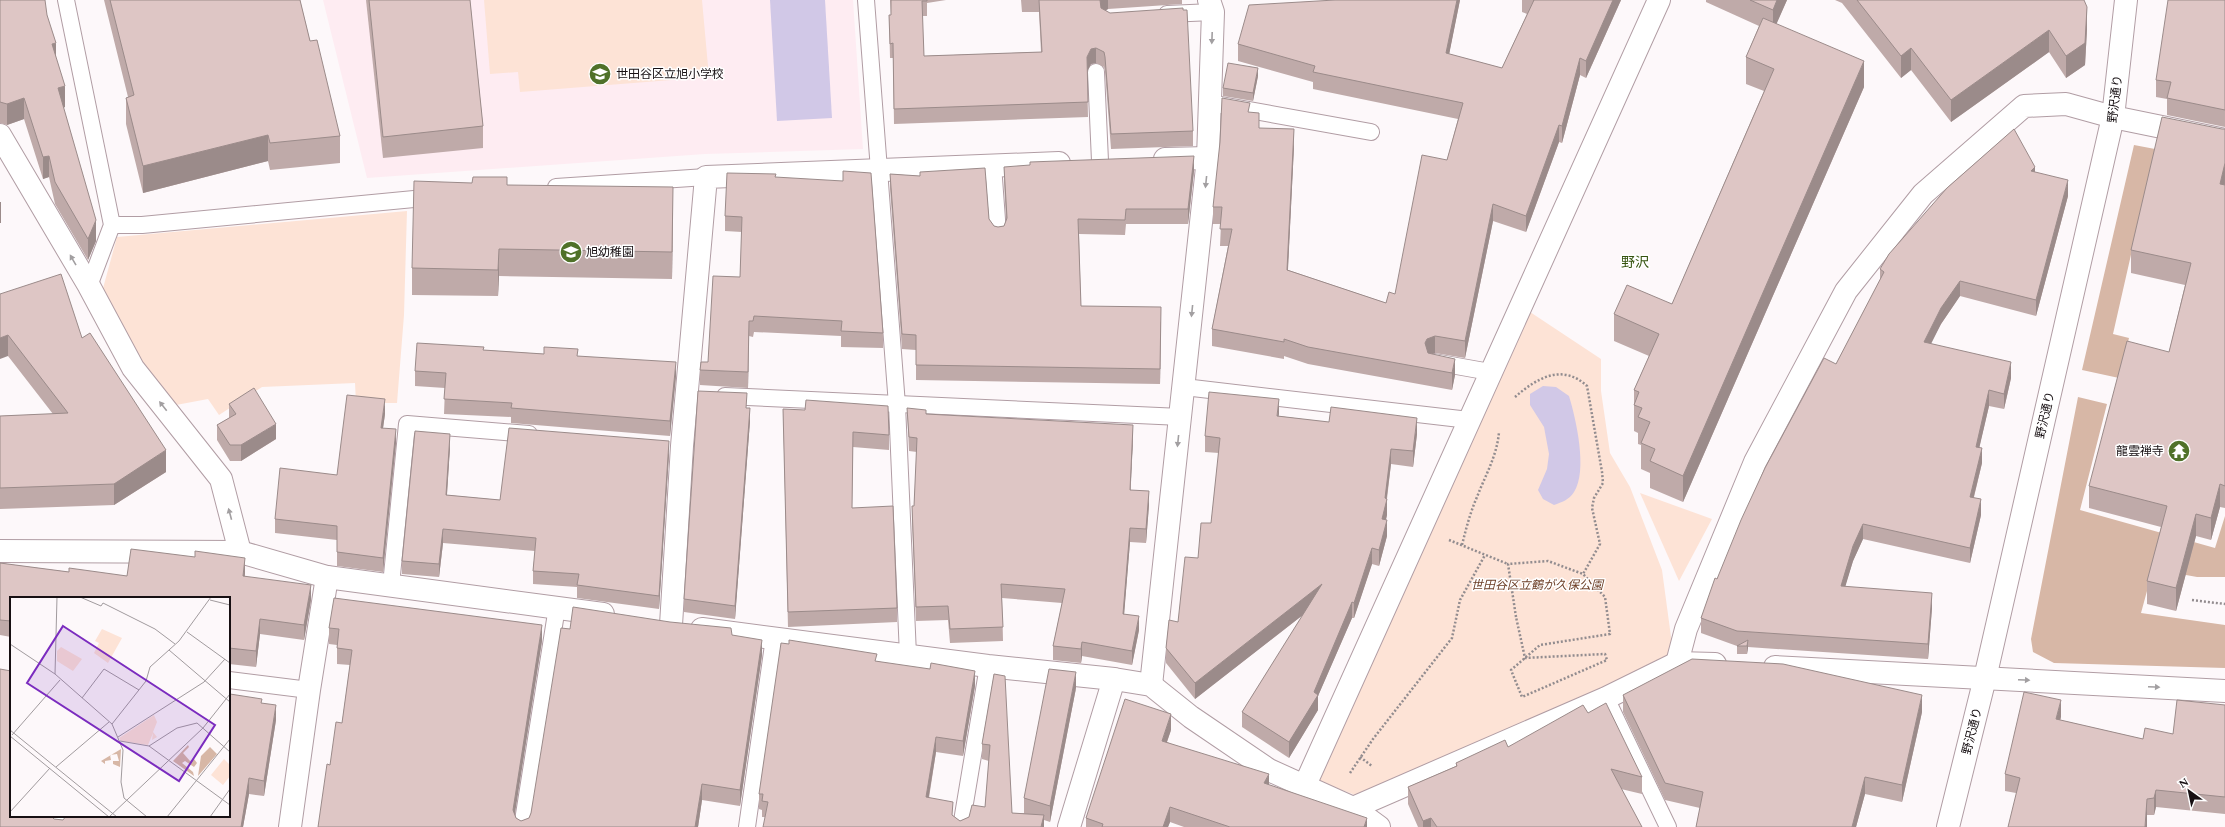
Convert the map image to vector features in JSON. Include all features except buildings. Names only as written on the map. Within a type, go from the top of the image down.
[{"type":"street","points":[[1305,785],[1659,0]]},
{"type":"street","name":"野沢通り","points":[[1948,827],[1985,678],[2113,117],[2126,0]]},
{"type":"street","points":[[1151,685],[1208,158],[1211,6]]},
{"type":"street","points":[[1677,662],[1686,629],[1755,462],[1846,291],[1923,194],[2024,106],[2066,104],[2113,117],[2225,140]]},
{"type":"street","points":[[0,135],[89,286],[133,368],[221,479],[240,552]]},
{"type":"street","points":[[1146,160],[1208,158]]},
{"type":"street","points":[[671,625],[674,446],[698,394],[706,177],[1123,161]]},
{"type":"street","points":[[0,551],[240,552],[327,578],[557,607],[625,618]]},
{"type":"street","points":[[290,827],[309,690],[327,578]]},
{"type":"street","points":[[648,621],[988,666],[1114,679],[1151,685],[1191,717],[1269,770],[1353,808],[1379,827]]},
{"type":"street","points":[[1353,808],[1606,698],[1677,662],[1732,665]]},
{"type":"street","points":[[1756,666],[2225,691]]},
{"type":"street","points":[[1069,827],[1114,679]]},
{"type":"lane","points":[[66,0],[112,225],[89,286]]},
{"type":"lane","points":[[866,0],[897,405],[908,655]]},
{"type":"lane","points":[[1149,15],[1211,6]]},
{"type":"lane","points":[[1096,72],[1100,161]]},
{"type":"lane","points":[[1210,103],[1371,132]]},
{"type":"lane","points":[[993,165],[998,233]]},
{"type":"lane","points":[[540,188],[706,177]]},
{"type":"lane","points":[[112,225],[142,224],[454,195]]},
{"type":"lane","points":[[1434,362],[1490,372]]},
{"type":"lane","points":[[1184,386],[1469,420]]},
{"type":"lane","points":[[698,394],[897,405],[1181,417]]},
{"type":"lane","points":[[391,585],[407,424],[540,435]]},
{"type":"lane","points":[[522,827],[557,607]]},
{"type":"lane","points":[[747,827],[774,638]]},
{"type":"lane","points":[[961,827],[988,666]]},
{"type":"lane","points":[[230,680],[309,690]]},
{"type":"lane","points":[[1606,698],[1668,827]]},
{"type":"lane","points":[[58,827],[60,817]]},
{"type":"path","points":[[1510,400],[1527,387],[1548,376],[1563,374],[1578,377],[1587,386],[1603,483],[1594,498],[1592,508],[1600,544],[1583,574]]},
{"type":"path","points":[[1462,545],[1476,499],[1493,461],[1498,444],[1499,429]]},
{"type":"path","points":[[1420,528],[1508,564],[1548,561],[1583,574],[1605,597],[1610,634],[1540,645],[1511,670],[1522,697],[1607,660],[1605,654],[1525,658]]},
{"type":"path","points":[[1349,775],[1360,757],[1452,638],[1460,600],[1485,555]]},
{"type":"path","points":[[1508,564],[1516,617],[1525,658]]},
{"type":"path","points":[[2192,600],[2225,604]]},
{"type":"path","points":[[1360,757],[1376,768]]},
{"type":"shaded area","name":"世田谷区立旭小学校","points":[[323,0],[853,0],[863,149],[705,154],[367,178]]},
{"type":"shaded area","points":[[770,0],[825,0],[832,118],[777,121]]},
{"type":"shaded area","points":[[2134,145],[2155,149],[2113,334],[2129,338],[2119,378],[2082,370]]},
{"type":"shaded area","points":[[1543,386],[1556,387],[1569,396],[1575,418],[1579,445],[1580,471],[1578,483],[1570,497],[1554,505],[1543,499],[1538,490],[1547,469],[1549,454],[1544,427],[1530,405],[1530,394]]},
{"type":"shaded area","points":[[2078,397],[2107,404],[2080,510],[2215,548],[2225,516],[2225,577],[2197,577],[2153,569],[2141,613],[2225,625],[2225,668],[2054,663],[2033,652],[2031,639]]},
{"type":"green space","points":[[484,0],[702,0],[709,77],[520,92],[518,72],[490,74]]},
{"type":"green space","points":[[407,211],[404,315],[397,403],[356,403],[355,383],[262,387],[219,415],[208,399],[176,405],[145,368],[102,292],[117,237]]},
{"type":"green space","name":"世田谷区立鶴が久保公園","points":[[1527,310],[1601,359],[1601,391],[1610,453],[1630,487],[1662,570],[1674,659],[1358,796],[1315,780]]},
{"type":"green space","points":[[1640,493],[1712,519],[1679,581]]},
{"type":"place","name":"世田谷区立旭小学校","points":[[600,74]]},
{"type":"place","name":"旭幼稚園","points":[[571,252]]},
{"type":"place","name":"龍雲禅寺","points":[[2179,451]]},
{"type":"district","name":"野沢","points":[[1635,262]]}]
